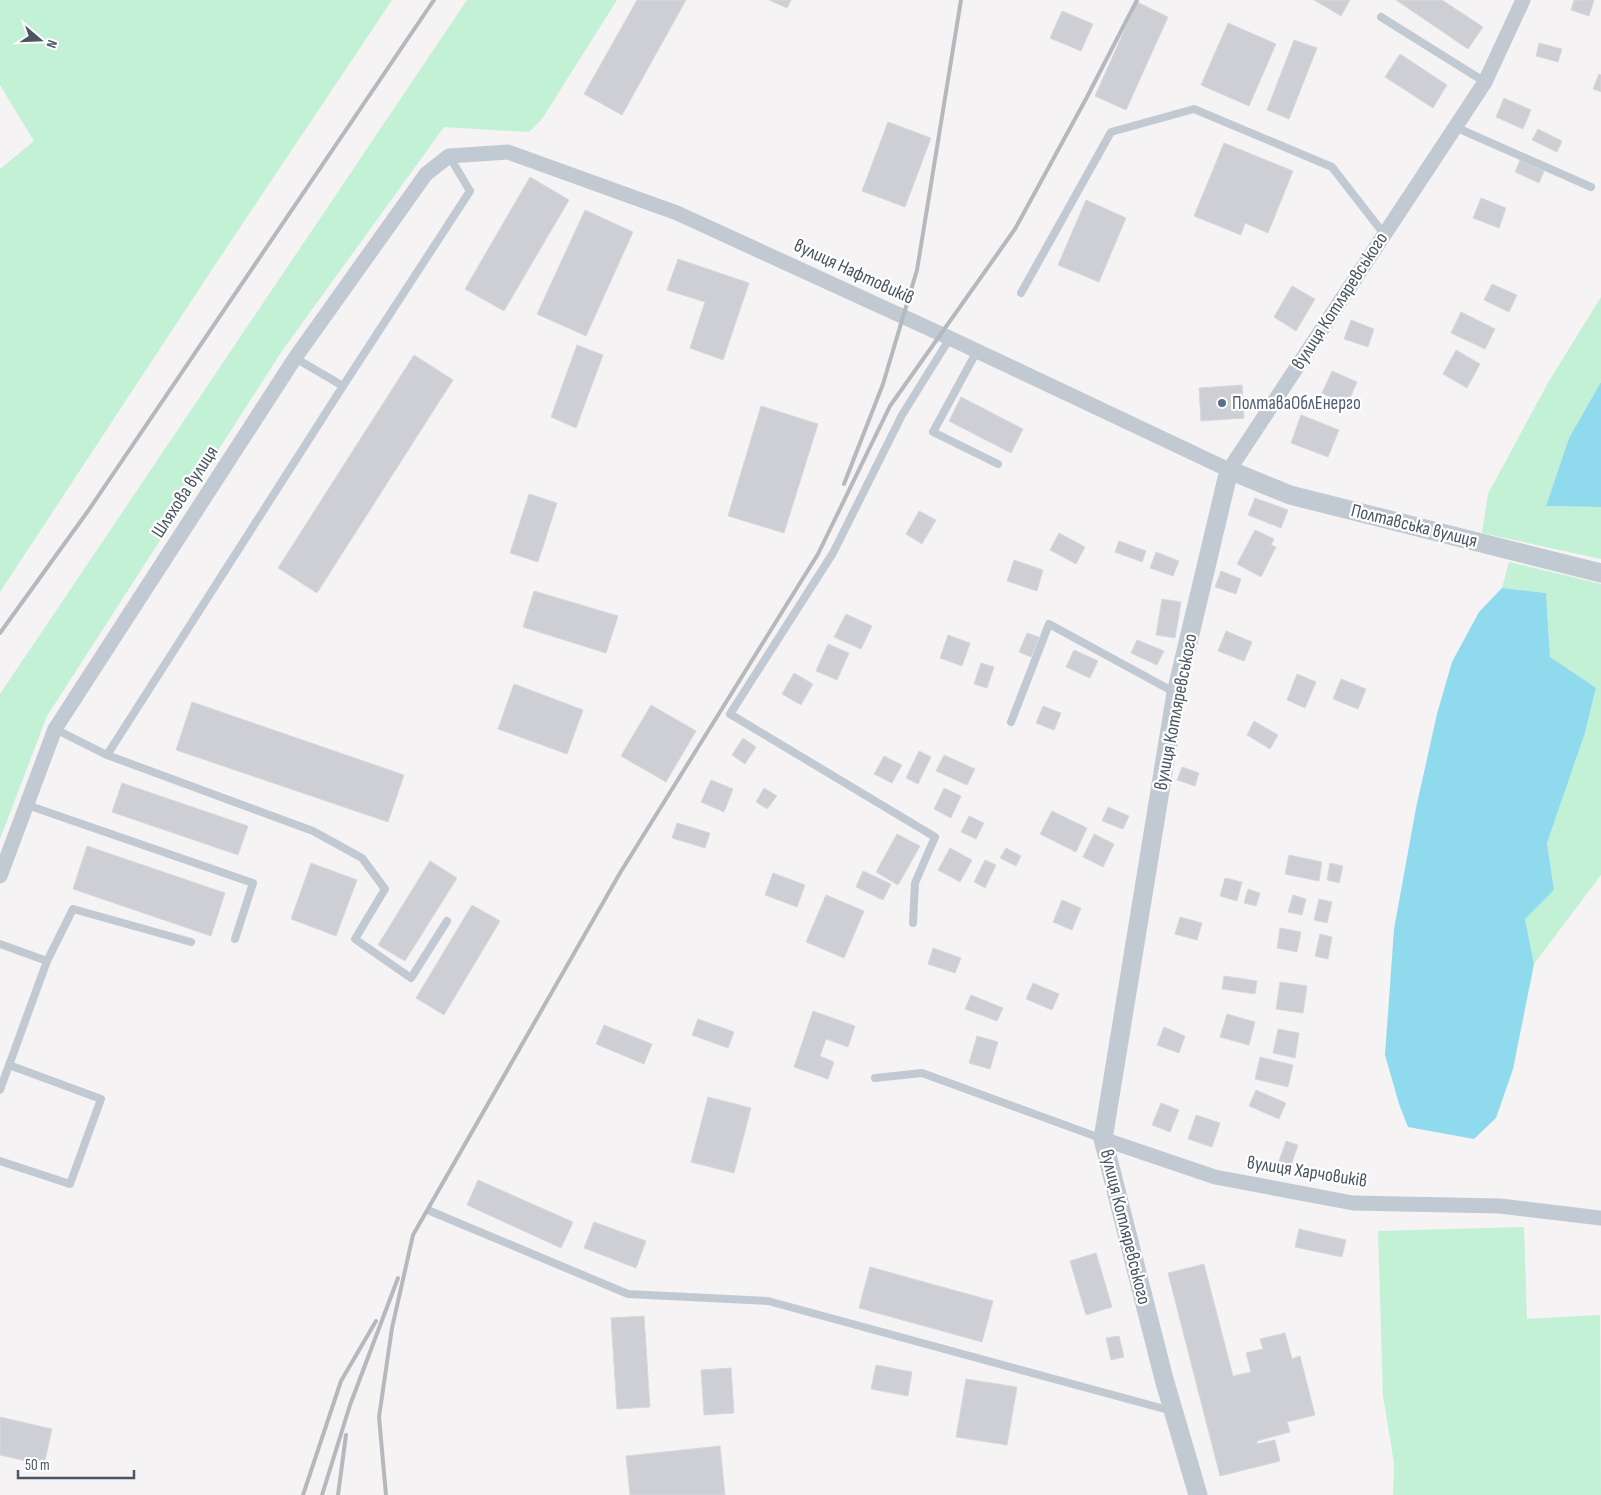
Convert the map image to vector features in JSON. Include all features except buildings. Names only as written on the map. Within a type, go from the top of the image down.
[{"type":"street","name":"вулиця Котляревського","points":[[1198,1495],[1159,1360],[1103,1139],[1176,693],[1230,470],[1485,82],[1523,0]]},
{"type":"street","name":"вулиця Нафтовиків","points":[[449,156],[508,152],[678,213],[1230,470]]},
{"type":"street","name":"Шляхова вулиця","points":[[0,876],[55,729],[295,358],[426,174],[449,156]]},
{"type":"street","name":"Полтавська вулиця","points":[[1230,470],[1290,495],[1601,573]]},
{"type":"street","name":"вулиця Харчовиків","points":[[1103,1139],[1215,1177],[1353,1203],[1500,1206],[1601,1218]]},
{"type":"lane","points":[[1381,16],[1485,82]]},
{"type":"lane","points":[[1021,293],[1111,132],[1194,109],[1332,167],[1384,234]]},
{"type":"lane","points":[[1455,127],[1591,188]]},
{"type":"lane","points":[[107,755],[343,386],[470,192],[449,156]]},
{"type":"lane","points":[[914,923],[915,883],[936,837],[730,714],[833,553],[902,415],[950,338]]},
{"type":"lane","points":[[977,351],[933,432],[998,464]]},
{"type":"lane","points":[[295,358],[343,386]]},
{"type":"lane","points":[[1011,722],[1049,624],[1176,693]]},
{"type":"lane","points":[[55,729],[107,755],[313,831],[362,858],[385,889],[355,938],[411,978],[447,921]]},
{"type":"lane","points":[[26,805],[253,883],[235,939]]},
{"type":"lane","points":[[0,1090],[47,961],[73,909],[191,942]]},
{"type":"lane","points":[[0,944],[47,961]]},
{"type":"lane","points":[[0,1161],[70,1184],[101,1099],[9,1065]]},
{"type":"lane","points":[[875,1078],[922,1073],[1103,1139]]},
{"type":"lane","points":[[430,1211],[628,1294],[768,1301],[1174,1412]]},
{"type":"green space","points":[[0,0],[392,0],[0,592],[0,169],[34,141],[0,85]]},
{"type":"green space","points":[[467,0],[617,0],[542,119],[529,132],[444,127],[282,351],[47,716],[0,839],[0,694]]},
{"type":"green space","points":[[1601,297],[1601,382],[1569,438],[1546,506],[1601,507],[1601,559],[1482,533],[1488,494],[1549,381]]},
{"type":"green space","points":[[1509,562],[1601,584],[1601,875],[1534,964],[1525,919],[1554,890],[1547,843],[1585,733],[1596,689],[1550,658],[1546,593],[1502,588]]},
{"type":"green space","points":[[1524,1227],[1527,1319],[1600,1315],[1601,1495],[1393,1495],[1394,1463],[1383,1396],[1378,1231]]},
{"type":"water","points":[[1601,382],[1601,507],[1546,506],[1569,438]]},
{"type":"water","points":[[1502,588],[1546,593],[1550,657],[1596,688],[1585,733],[1547,843],[1554,890],[1525,919],[1534,964],[1513,1069],[1496,1118],[1474,1139],[1408,1127],[1399,1104],[1385,1055],[1394,929],[1416,808],[1437,714],[1452,662],[1479,612]]},
{"type":"railway","points":[[0,633],[88,511],[434,0]]},
{"type":"railway","points":[[844,484],[883,384],[917,270],[961,0]]},
{"type":"railway","points":[[386,1495],[379,1417],[392,1328],[413,1235],[620,873],[818,554],[890,406],[1015,229],[1137,0]]},
{"type":"railway","points":[[322,1495],[350,1405],[398,1278]]},
{"type":"railway","points":[[303,1495],[341,1381],[376,1321]]},
{"type":"railway","points":[[338,1495],[346,1435]]},
{"type":"place","name":"ПолтаваОблЕнерго","points":[[1222,403]]}]
